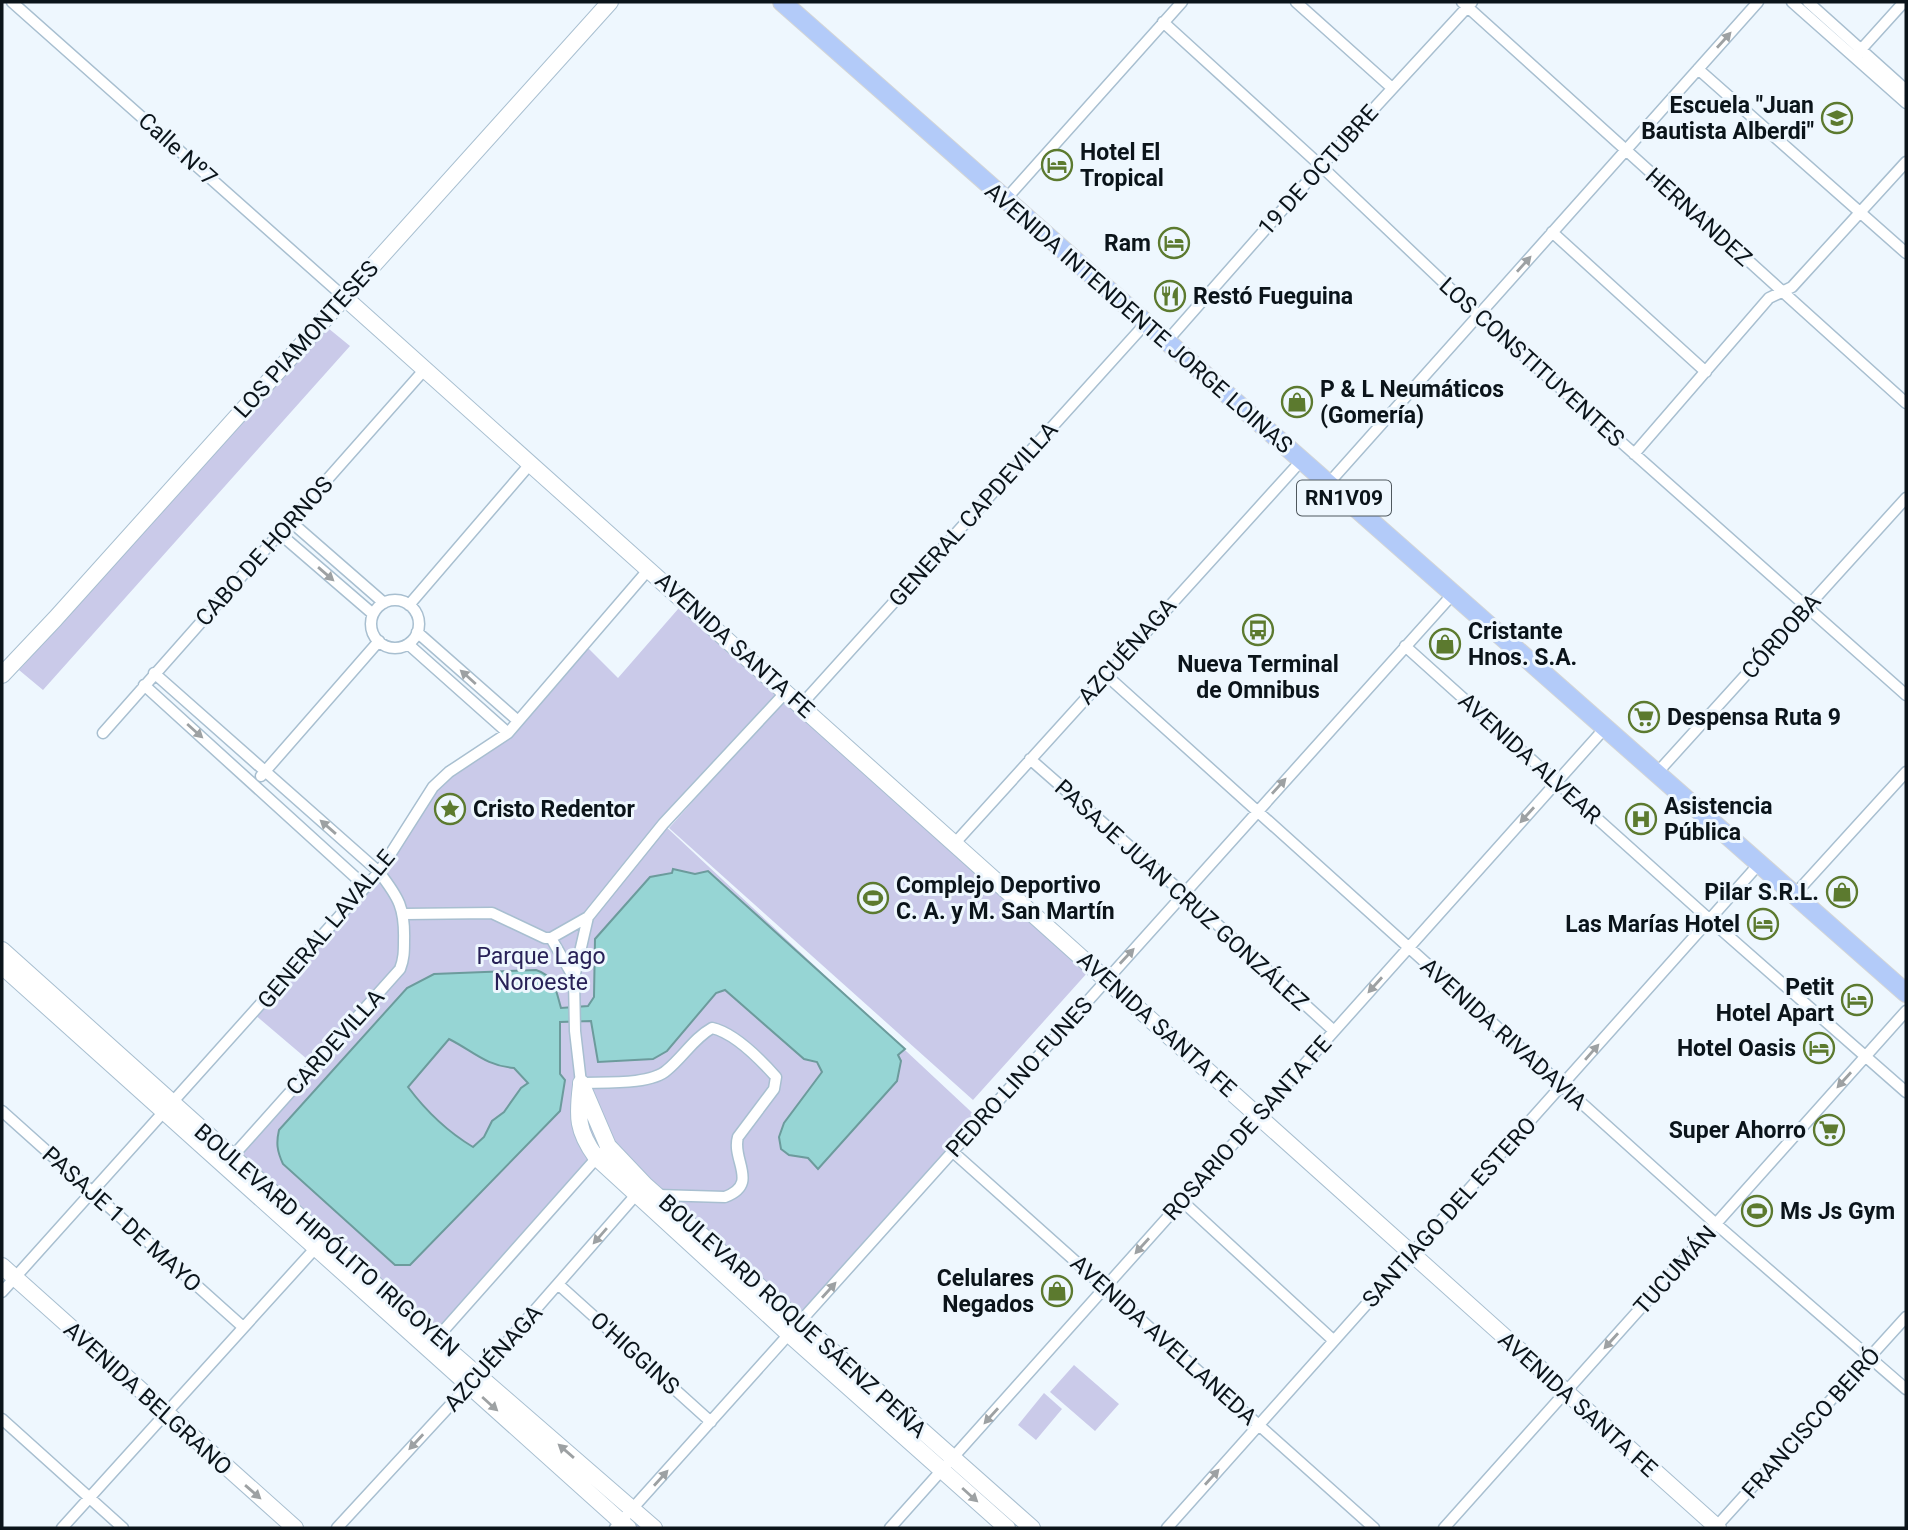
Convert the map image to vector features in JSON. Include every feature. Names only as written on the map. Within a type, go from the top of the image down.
[{"type":"main road","name":"AVENIDA INTENDENTE JORGE LOINAS","points":[[782,2],[1906,993]]},
{"type":"street","name":"Calle Nº7","points":[[12,2],[344,297]]},
{"type":"street","name":"LOS PIAMONTESES","points":[[2,675],[610,2]]},
{"type":"street","points":[[1005,200],[1182,2]]},
{"type":"street","points":[[1296,2],[1392,88]]},
{"type":"street","points":[[1328,484],[1758,2]]},
{"type":"street","points":[[1792,2],[1906,90]]},
{"type":"street","points":[[1808,2],[1906,103]]},
{"type":"street","points":[[1858,53],[1904,2]]},
{"type":"street","name":"19 DE OCTUBRE","points":[[1167,341],[1467,3]]},
{"type":"street","name":"HERNANDEZ","points":[[1467,3],[1906,403]]},
{"type":"street","name":"LOS CONSTITUYENTES","points":[[1163,22],[1321,166],[1478,315],[1906,695]]},
{"type":"street","points":[[1698,69],[1906,253]]},
{"type":"street","points":[[1634,454],[1769,298],[1792,287],[1906,162]]},
{"type":"street","points":[[1552,232],[1706,372]]},
{"type":"street","name":"AVENIDA SANTA FE","points":[[344,297],[1717,1528]]},
{"type":"street","name":"GENERAL CAPDEVILLA","points":[[801,705],[1146,323]]},
{"type":"street","name":"CABO DE HORNOS","points":[[103,733],[425,369]]},
{"type":"street","name":"AZCUÉNAGA","points":[[955,843],[1301,461]]},
{"type":"street","points":[[409,605],[531,463]]},
{"type":"street","name":"CÓRDOBA","points":[[1657,773],[1906,498]]},
{"type":"street","points":[[290,521],[384,603]]},
{"type":"street","points":[[279,533],[373,614]]},
{"type":"street","name":"GENERAL LAVALLE","points":[[2,1292],[379,872],[433,787],[449,772],[508,733],[649,569]]},
{"type":"street","name":"PEDRO LINO FUNES","points":[[621,1526],[633,1509],[789,1334],[1452,595]]},
{"type":"street","points":[[397,600],[409,605],[417,614],[417,632],[408,644],[393,647],[379,641],[372,629],[373,614],[384,603],[397,600]]},
{"type":"street","points":[[417,632],[518,722]]},
{"type":"street","points":[[254,783],[379,641]]},
{"type":"street","points":[[408,644],[508,733]]},
{"type":"street","name":"AVENIDA ALVEAR","points":[[1405,646],[1906,1092]]},
{"type":"street","points":[[154,673],[379,872],[391,887],[405,914],[492,913],[537,936],[551,938],[588,916],[663,824],[786,692]]},
{"type":"street","name":"AVENIDA RIVADAVIA","points":[[1106,675],[1716,1224],[1906,1389]]},
{"type":"street","points":[[144,685],[365,886]]},
{"type":"street","name":"ROSARIO DE SANTA FE","points":[[890,1528],[1605,728]]},
{"type":"street","name":"PASAJE JUAN CRUZ GONZÁLEZ","points":[[1030,759],[1334,1031]]},
{"type":"street","points":[[1795,894],[1906,772]]},
{"type":"street","name":"SANTIAGO DEL ESTERO","points":[[1167,1528],[1759,864]]},
{"type":"street","name":"CARDEVILLA","points":[[232,1157],[400,969],[404,960],[405,914]]},
{"type":"street","name":"BOULEVARD ROQUE SÁENZ PEÑA","points":[[588,916],[574,978],[575,1031],[581,1083],[577,1118],[584,1141],[602,1151],[646,1192],[789,1334],[947,1464],[1032,1528]]},
{"type":"street","points":[[551,938],[574,978]]},
{"type":"street","name":"BOULEVARD HIPÓLITO IRIGOYEN","points":[[2,950],[6,969],[167,1106],[474,1380],[654,1528]]},
{"type":"street","name":"TUCUMÁN","points":[[1444,1528],[1906,1011]]},
{"type":"street","points":[[581,1083],[657,1078],[686,1052],[701,1034],[712,1028],[723,1031],[766,1065],[776,1077],[774,1089],[738,1137],[736,1146],[743,1172],[742,1183],[734,1194],[725,1197],[646,1192]]},
{"type":"street","name":"BOULEVARD HIPÓLITO IRIGOYEN","points":[[167,1106],[232,1157],[320,1243],[436,1339],[621,1526]]},
{"type":"street","name":"PASAJE 1 DE MAYO","points":[[2,1111],[243,1327]]},
{"type":"street","points":[[436,1339],[602,1151]]},
{"type":"street","name":"AVENIDA AVELLANEDA","points":[[953,1152],[1374,1528]]},
{"type":"street","name":"AZCUÉNAGA","points":[[337,1528],[646,1192]]},
{"type":"street","name":"BOULEVARD ROQUE SÁENZ PEÑA","points":[[646,1192],[801,1321],[947,1464],[1007,1528]]},
{"type":"street","points":[[1182,1201],[1333,1340]]},
{"type":"street","points":[[62,1528],[320,1243]]},
{"type":"street","name":"AVENIDA BELGRANO","points":[[2,1266],[295,1528]]},
{"type":"street","name":"O'HIGGINS","points":[[559,1285],[711,1422]]},
{"type":"street","name":"FRANCISCO BEIRÓ","points":[[1717,1528],[1906,1317]]},
{"type":"street","points":[[2,1419],[123,1528]]},
{"type":"green space","points":[[328,328],[350,346],[43,690],[19,670]]},
{"type":"green space","name":"Parque Lago Noroeste","points":[[685,601],[786,692],[663,824],[981,1121],[801,1321],[608,1146],[437,1337],[654,1528],[628,1528],[232,1156],[314,1065],[254,1014],[365,886],[433,787],[496,741],[584,644],[618,678]]},
{"type":"green space","name":"Complejo Deportivo C. A. y M. San Martín","points":[[784,699],[1088,972],[973,1100],[669,828]]},
{"type":"green space","points":[[1074,1365],[1119,1404],[1095,1431],[1050,1392]]},
{"type":"green space","points":[[1044,1393],[1062,1409],[1036,1440],[1018,1425]]},
{"type":"shaded area","points":[[673,869],[695,874],[708,871],[905,1049],[898,1055],[901,1061],[897,1081],[818,1169],[808,1158],[789,1155],[781,1149],[779,1137],[784,1123],[822,1072],[817,1062],[804,1059],[725,990],[716,993],[667,1051],[653,1059],[598,1062],[591,1021],[560,1022],[560,1074],[565,1080],[560,1111],[410,1265],[395,1265],[283,1164],[278,1147],[279,1130],[407,988],[434,974],[536,970],[551,980],[561,1008],[588,1006],[594,997],[595,939],[650,877],[672,873]],"holes":[[[449,1039],[487,1061],[514,1068],[528,1083],[521,1088],[504,1112],[492,1121],[484,1137],[473,1147],[438,1120],[408,1087]]]},
{"type":"place","name":"Escuela \"Juan Bautista Alberdi\"","points":[[1837,118]]},
{"type":"place","name":"Hotel El Tropical","points":[[1057,165]]},
{"type":"place","name":"Ram","points":[[1174,243]]},
{"type":"place","name":"Restó Fueguina","points":[[1170,296]]},
{"type":"place","name":"P & L Neumáticos (Gomería)","points":[[1297,402]]},
{"type":"place","name":"Nueva Terminal de Omnibus","points":[[1258,630]]},
{"type":"place","name":"Cristante Hnos. S.A.","points":[[1445,644]]},
{"type":"place","name":"Despensa Ruta 9","points":[[1644,717]]},
{"type":"place","name":"Cristo Redentor","points":[[450,809]]},
{"type":"place","name":"Asistencia Pública","points":[[1641,819]]},
{"type":"place","name":"Pilar S.R.L.","points":[[1842,892]]},
{"type":"place","name":"Complejo Deportivo C. A. y M. San Martín","points":[[873,898]]},
{"type":"place","name":"Las Marías Hotel","points":[[1763,924]]},
{"type":"place","name":"Petit Hotel Apart","points":[[1857,1000]]},
{"type":"place","name":"Hotel Oasis","points":[[1819,1048]]},
{"type":"place","name":"Super Ahorro","points":[[1829,1130]]},
{"type":"place","name":"Ms Js Gym","points":[[1757,1211]]},
{"type":"place","name":"Celulares Negados","points":[[1057,1291]]}]
